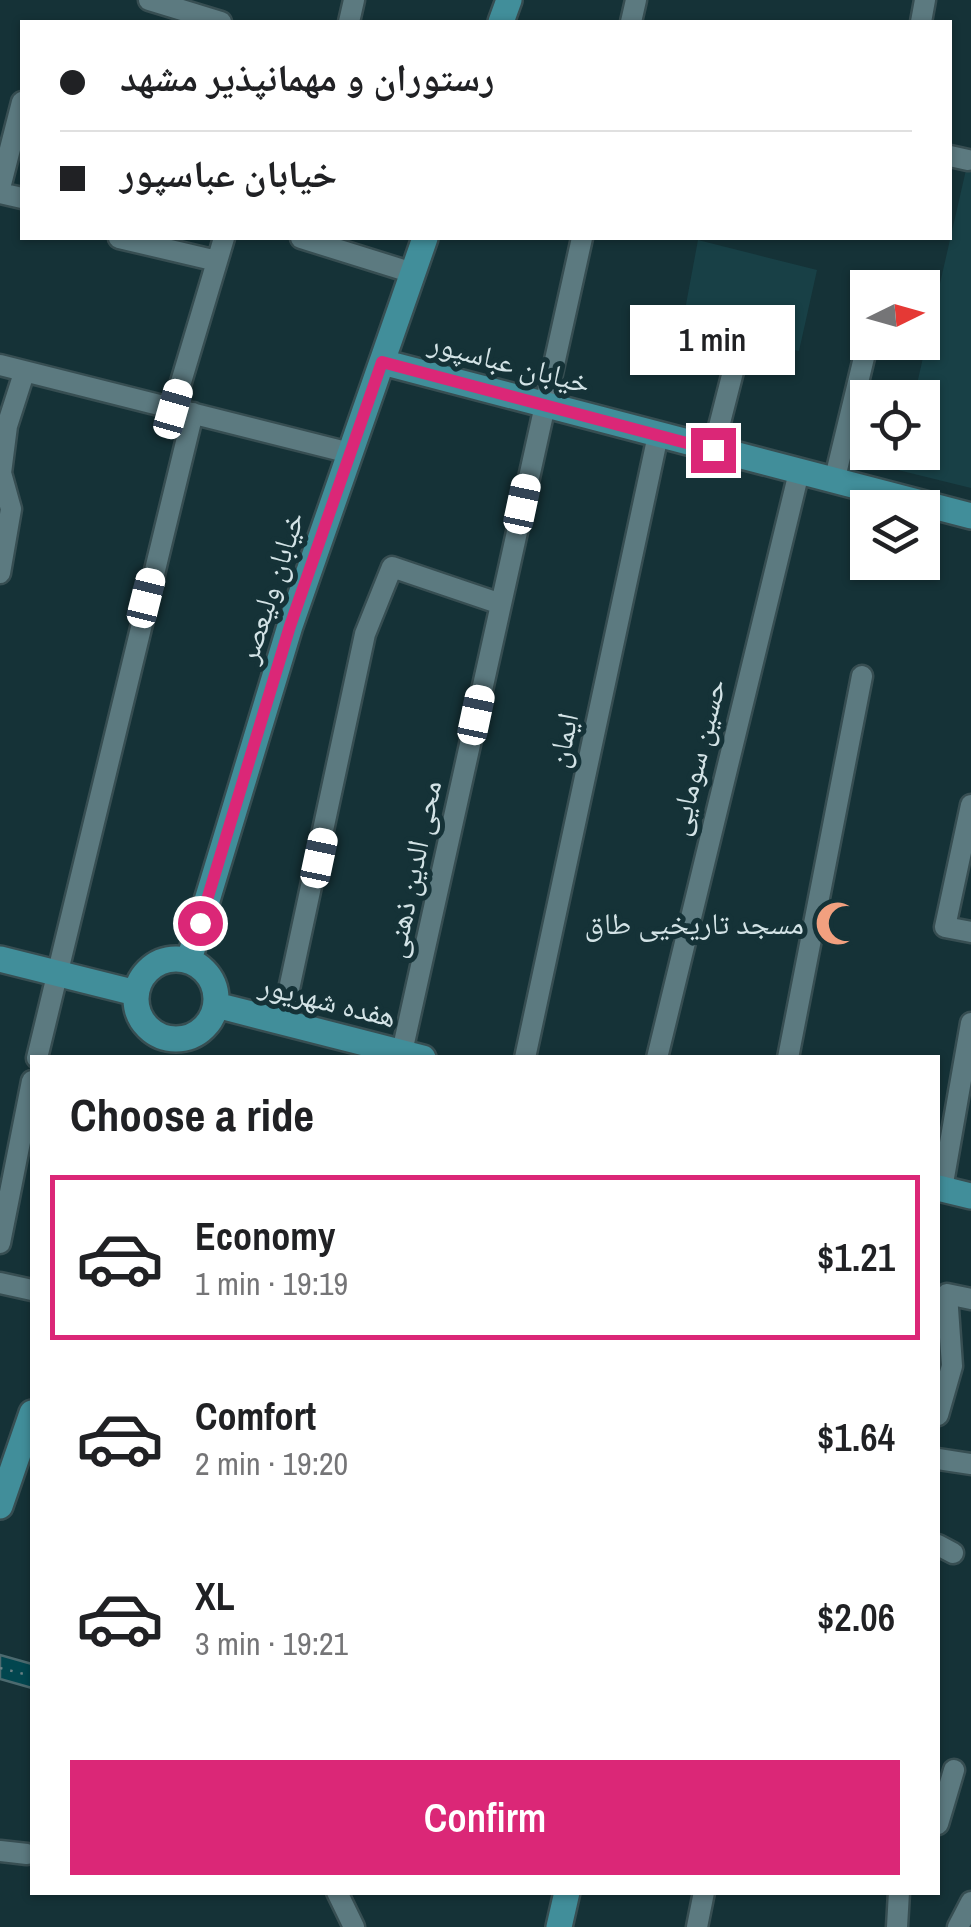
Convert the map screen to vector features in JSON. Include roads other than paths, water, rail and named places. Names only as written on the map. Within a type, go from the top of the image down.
[{"type":"main road","name":"خیابان ولیعصر","points":[[188,960],[290,626],[424,240]]},
{"type":"main road","name":"خیابان عباسپور","points":[[382,362],[971,516]]},
{"type":"main road","points":[[0,959],[136,993]]},
{"type":"main road","points":[[188,960],[207,973],[216,1005],[212,1018],[191,1037],[160,1048],[138,1015],[136,993],[149,968],[161,961],[188,960]]},
{"type":"main road","name":"هفده شهریور","points":[[216,1005],[403,1054]]},
{"type":"main road","points":[[940,1188],[971,1196]]},
{"type":"main road","points":[[0,1506],[30,1418]]},
{"type":"main road","points":[[559,1927],[566,1895]]},
{"type":"street","points":[[149,0],[214,20]]},
{"type":"street","points":[[0,186],[14,105]]},
{"type":"street","points":[[128,240],[217,261]]},
{"type":"street","points":[[38,1055],[223,240]]},
{"type":"street","points":[[309,240],[413,273]]},
{"type":"street","name":"محی الدین ذهنی","points":[[403,1054],[582,240]]},
{"type":"street","points":[[713,450],[737,356]]},
{"type":"street","points":[[834,482],[863,360]]},
{"type":"street","points":[[0,364],[350,453]]},
{"type":"street","points":[[0,573],[11,509],[1,473],[5,442],[24,373]]},
{"type":"street","name":"ایمان","points":[[526,1055],[658,435]]},
{"type":"street","name":"حسین سومایی","points":[[658,1055],[799,472]]},
{"type":"street","points":[[282,1022],[365,634],[392,566],[501,604]]},
{"type":"street","points":[[789,1055],[862,676]]},
{"type":"street","points":[[971,805],[945,927],[971,932]]},
{"type":"street","points":[[940,1188],[971,1023]]},
{"type":"street","points":[[0,1244],[30,1091]]},
{"type":"street","points":[[0,1284],[30,1290]]},
{"type":"street","points":[[940,1408],[952,1366],[947,1294],[971,1299]]},
{"type":"street","points":[[940,1459],[971,1464]]},
{"type":"street","points":[[940,1817],[954,1770]]},
{"type":"street","points":[[0,1851],[27,1854]]},
{"type":"street","points":[[338,1895],[354,1927]]},
{"type":"street","points":[[698,1927],[703,1895]]},
{"type":"street","points":[[897,1927],[898,1895]]},
{"type":"street","points":[[958,1927],[971,1902]]},
{"type":"place","name":"مسجد تاریخیی طاق","points":[[837,923]]}]
